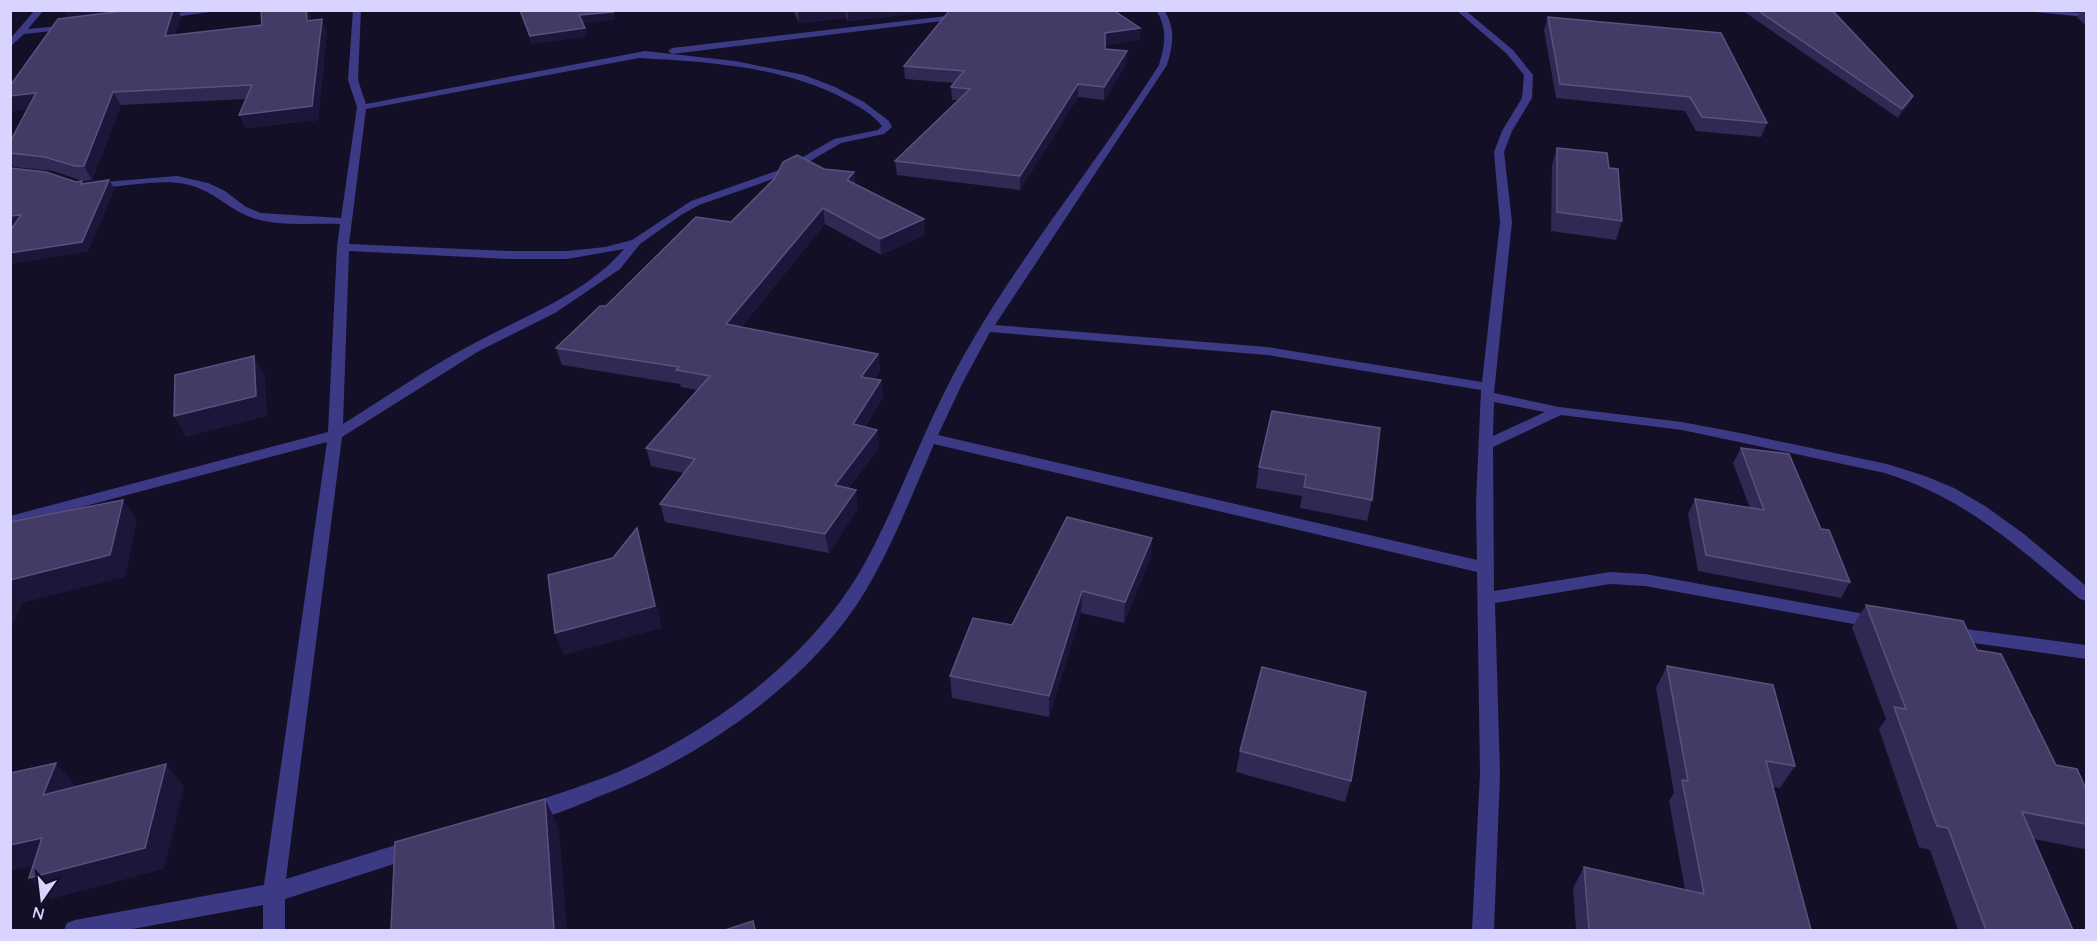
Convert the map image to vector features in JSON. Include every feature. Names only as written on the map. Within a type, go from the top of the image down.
[{"type":"street","points":[[10,45],[24,32],[40,10]]},
{"type":"street","points":[[153,18],[220,10]]},
{"type":"street","points":[[274,930],[274,893],[335,435],[343,247],[362,107],[353,80],[357,10]]},
{"type":"street","points":[[510,818],[588,793],[641,771],[698,738],[761,694],[813,647],[852,598],[874,563],[930,438],[986,328],[1163,65],[1170,44],[1169,27],[1160,10]]},
{"type":"street","points":[[1460,10],[1510,52],[1529,75],[1527,98],[1502,141],[1499,152],[1506,222],[1487,391],[1485,568],[1490,774],[1483,930]]},
{"type":"street","points":[[2035,10],[2086,15]]},
{"type":"street","points":[[362,107],[637,55],[969,15]]},
{"type":"street","points":[[24,32],[83,25]]},
{"type":"street","points":[[10,521],[335,435],[474,348],[551,310],[616,266],[636,242],[695,203],[786,171],[838,141],[881,132],[887,128],[886,123],[878,115],[846,95],[822,85],[734,63],[637,55]]},
{"type":"street","points":[[82,186],[177,179],[204,185],[221,193],[242,209],[258,216],[274,219],[346,220]]},
{"type":"street","points":[[343,247],[508,255],[567,255],[606,250],[636,242]]},
{"type":"street","points":[[986,328],[1267,351],[1389,369],[1487,391],[1559,411],[1682,426],[1740,436],[1887,469],[1920,479],[1949,492],[1979,510],[2018,538],[2086,595]]},
{"type":"street","points":[[1486,444],[1559,411]]},
{"type":"street","points":[[930,438],[1485,568]]},
{"type":"street","points":[[1486,598],[1610,578],[1645,580],[1893,625]]},
{"type":"street","points":[[1938,632],[2086,652]]},
{"type":"street","points":[[75,930],[274,893],[431,843]]},
{"type":"building","points":[[132,10],[173,10],[165,36],[262,25],[261,10],[306,10],[307,21],[322,19],[312,106],[239,115],[252,85],[113,92],[84,166],[75,166],[45,157],[10,153],[10,142],[36,93],[10,96],[10,86],[58,19]]},
{"type":"building","points":[[520,10],[613,10],[613,12],[579,15],[585,28],[530,36]]},
{"type":"building","points":[[950,10],[1113,10],[1140,28],[1105,33],[1105,49],[1127,51],[1104,87],[1078,84],[1020,176],[895,161],[970,89],[951,87],[964,71],[904,66]]},
{"type":"building","points":[[1757,10],[1832,10],[1913,96],[1902,109]]},
{"type":"building","points":[[1548,17],[1721,33],[1767,123],[1702,117],[1690,97],[1560,84]]},
{"type":"building","points":[[1557,148],[1607,153],[1609,168],[1618,169],[1622,221],[1557,212]]},
{"type":"building","points":[[797,155],[824,169],[854,172],[847,180],[924,219],[880,239],[823,208],[726,324],[878,354],[861,377],[881,380],[853,424],[877,430],[835,485],[856,490],[825,534],[660,504],[695,459],[646,448],[710,376],[676,370],[679,367],[556,348],[600,306],[606,306],[696,217],[731,222],[775,178],[783,162]]},
{"type":"building","points":[[10,168],[46,172],[76,182],[82,181],[81,184],[109,180],[82,242],[10,253],[10,231],[21,215],[10,216]]},
{"type":"building","points":[[254,356],[256,396],[174,416],[175,375]]},
{"type":"building","points":[[1272,411],[1380,428],[1372,500],[1304,487],[1306,475],[1259,467]]},
{"type":"building","points":[[1741,448],[1789,454],[1821,529],[1829,530],[1850,582],[1706,555],[1695,499],[1764,510]]},
{"type":"building","points":[[123,500],[110,555],[10,580],[10,522]]},
{"type":"building","points":[[1067,517],[1152,538],[1125,602],[1082,591],[1049,696],[950,676],[973,618],[1012,625]]},
{"type":"building","points":[[637,528],[655,606],[555,633],[548,575],[613,558]]},
{"type":"building","points":[[1866,605],[1963,621],[1977,650],[2001,654],[2056,765],[2077,769],[2086,789],[2086,824],[2022,812],[2073,930],[1986,930],[1948,828],[1937,826],[1894,707],[1906,709]]},
{"type":"building","points":[[1667,666],[1773,685],[1795,766],[1766,761],[1811,930],[1589,930],[1584,867],[1704,894],[1682,780],[1688,781]]},
{"type":"building","points":[[1262,667],[1366,692],[1351,781],[1240,751]]},
{"type":"building","points":[[56,763],[43,795],[166,764],[145,848],[29,878],[42,838],[10,845],[10,773]]},
{"type":"building","points":[[545,799],[554,930],[391,930],[395,842]]},
{"type":"building","points":[[753,921],[755,930],[725,930]]}]
